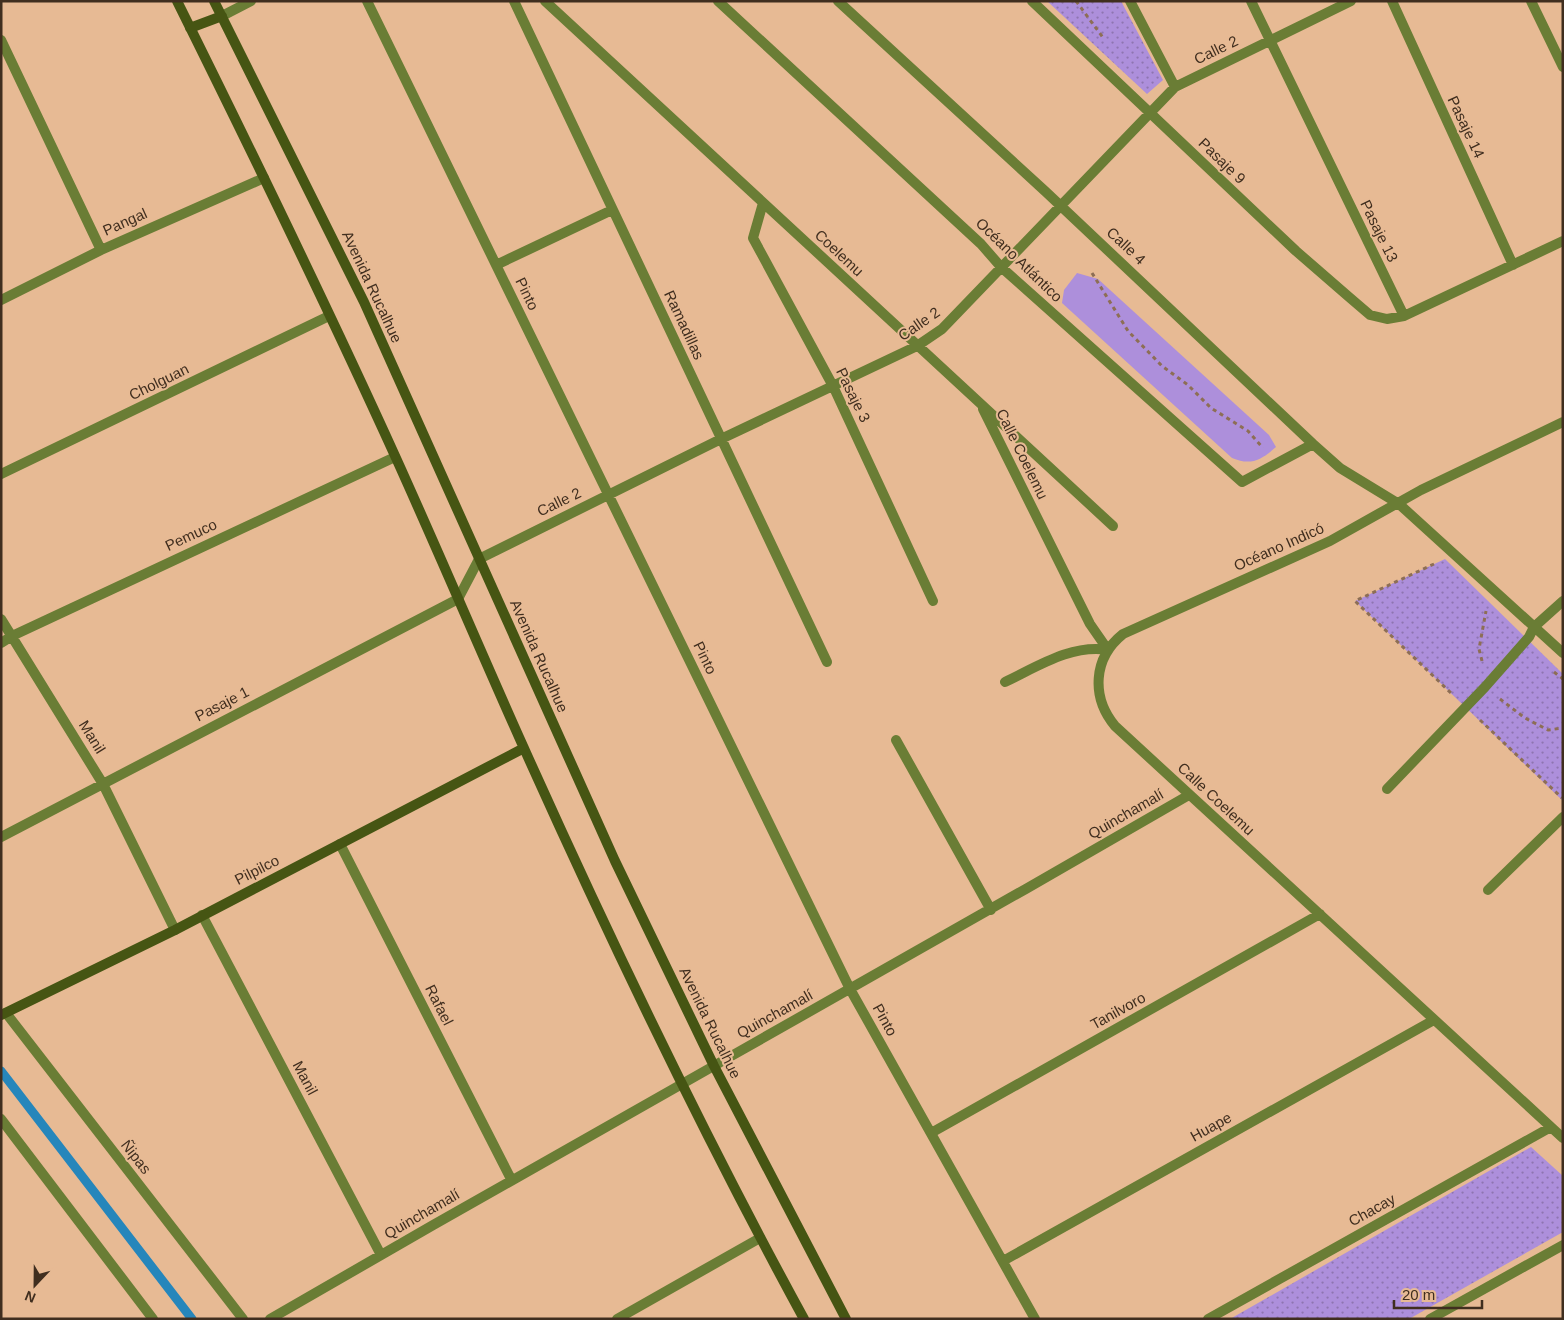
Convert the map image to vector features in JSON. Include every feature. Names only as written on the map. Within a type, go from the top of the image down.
[{"type":"street","points":[[177,1],[264,178],[395,457],[524,748],[612,940],[760,1238],[804,1319]]},
{"type":"street","name":"Avenida Rucalhue","points":[[214,1],[364,302],[615,861],[714,1066],[846,1319]]},
{"type":"street","points":[[190,28],[222,16],[251,1]]},
{"type":"street","name":"Pinto","points":[[367,1],[850,989],[1035,1319]]},
{"type":"street","name":"Ramadillas","points":[[514,1],[827,662]]},
{"type":"street","name":"Coelemu","points":[[545,1],[1113,526]]},
{"type":"street","name":"Océano Atlántico","points":[[718,1],[981,244],[1001,268],[1242,482],[1313,444]]},
{"type":"street","name":"Calle 4","points":[[838,1],[1060,204],[1313,444],[1340,468],[1399,504]]},
{"type":"street","name":"Pasaje 9","points":[[1032,1],[1296,252],[1370,315],[1387,320],[1404,316]]},
{"type":"street","points":[[1130,1],[1175,87]]},
{"type":"street","name":"Pasaje 13","points":[[1251,1],[1404,316]]},
{"type":"street","name":"Calle 2","points":[[479,559],[721,439],[917,346],[942,329],[1060,204],[1175,87],[1351,1]]},
{"type":"street","name":"Pasaje 14","points":[[1392,1],[1513,264]]},
{"type":"street","points":[[1531,1],[1563,67]]},
{"type":"street","points":[[1,40],[101,250]]},
{"type":"street","name":"Pangal","points":[[1,300],[101,250],[264,178]]},
{"type":"street","name":"Pasaje 3","points":[[763,203],[754,238],[833,386],[933,601]]},
{"type":"street","points":[[496,265],[612,210]]},
{"type":"street","points":[[1404,316],[1563,241]]},
{"type":"street","name":"Cholguan","points":[[1,474],[329,316]]},
{"type":"street","name":"Calle Coelemu","points":[[980,403],[1090,624],[1108,650],[1102,663],[1098,683],[1101,704],[1107,716],[1189,795],[1563,1138]]},
{"type":"street","name":"Océano Indicó","points":[[1108,650],[1114,641],[1133,628],[1330,542],[1421,490],[1563,422]]},
{"type":"street","name":"Pemuco","points":[[1,643],[12,636],[395,457]]},
{"type":"street","points":[[1399,504],[1563,653]]},
{"type":"street","points":[[458,599],[479,559]]},
{"type":"street","name":"Pasaje 1","points":[[1,837],[458,599]]},
{"type":"street","points":[[1387,789],[1485,687],[1529,637],[1534,627],[1563,601]]},
{"type":"street","name":"Manil","points":[[1,619],[103,784],[175,930]]},
{"type":"street","points":[[1005,682],[1071,652],[1086,648],[1108,650]]},
{"type":"street","points":[[896,740],[991,910]]},
{"type":"street","name":"Pilpilco","points":[[4,1014],[175,930],[524,748]]},
{"type":"street","name":"Quinchamalí","points":[[270,1319],[511,1179],[683,1085],[1189,795]]},
{"type":"street","points":[[1488,890],[1563,817]]},
{"type":"street","name":"Rafael","points":[[340,844],[511,1179]]},
{"type":"street","name":"Tanilvoro","points":[[931,1133],[1320,914]]},
{"type":"street","name":"Manil","points":[[202,915],[381,1255]]},
{"type":"street","name":"Ñipas","points":[[4,1014],[242,1319]]},
{"type":"street","name":"Huape","points":[[1003,1261],[1434,1020]]},
{"type":"street","points":[[1,1119],[153,1319]]},
{"type":"street","name":"Chacay","points":[[1208,1319],[1551,1127]]},
{"type":"street","points":[[616,1319],[760,1238]]},
{"type":"street","points":[[1430,1319],[1563,1245]]},
{"type":"path","points":[[1076,1],[1106,42]]},
{"type":"path","points":[[1092,273],[1128,331],[1162,366],[1188,385],[1211,408],[1248,430],[1276,464]]},
{"type":"path","points":[[1436,563],[1355,602],[1455,696]]},
{"type":"path","points":[[1487,606],[1493,612]]},
{"type":"path","points":[[1550,667],[1563,679]]},
{"type":"path","points":[[1477,717],[1563,798]]},
{"type":"shaded area","points":[[1047,1],[1121,1],[1163,80],[1147,94]]},
{"type":"shaded area","points":[[1077,273],[1098,279],[1269,435],[1276,447],[1256,460],[1245,461],[1232,458],[1062,303],[1064,290]]},
{"type":"shaded area","points":[[1445,559],[1563,674],[1563,801],[1355,601]]},
{"type":"shaded area","points":[[1531,1147],[1563,1176],[1563,1232],[1409,1319],[1230,1319]]},
{"type":"waterway","points":[[1,1071],[192,1319]]}]
